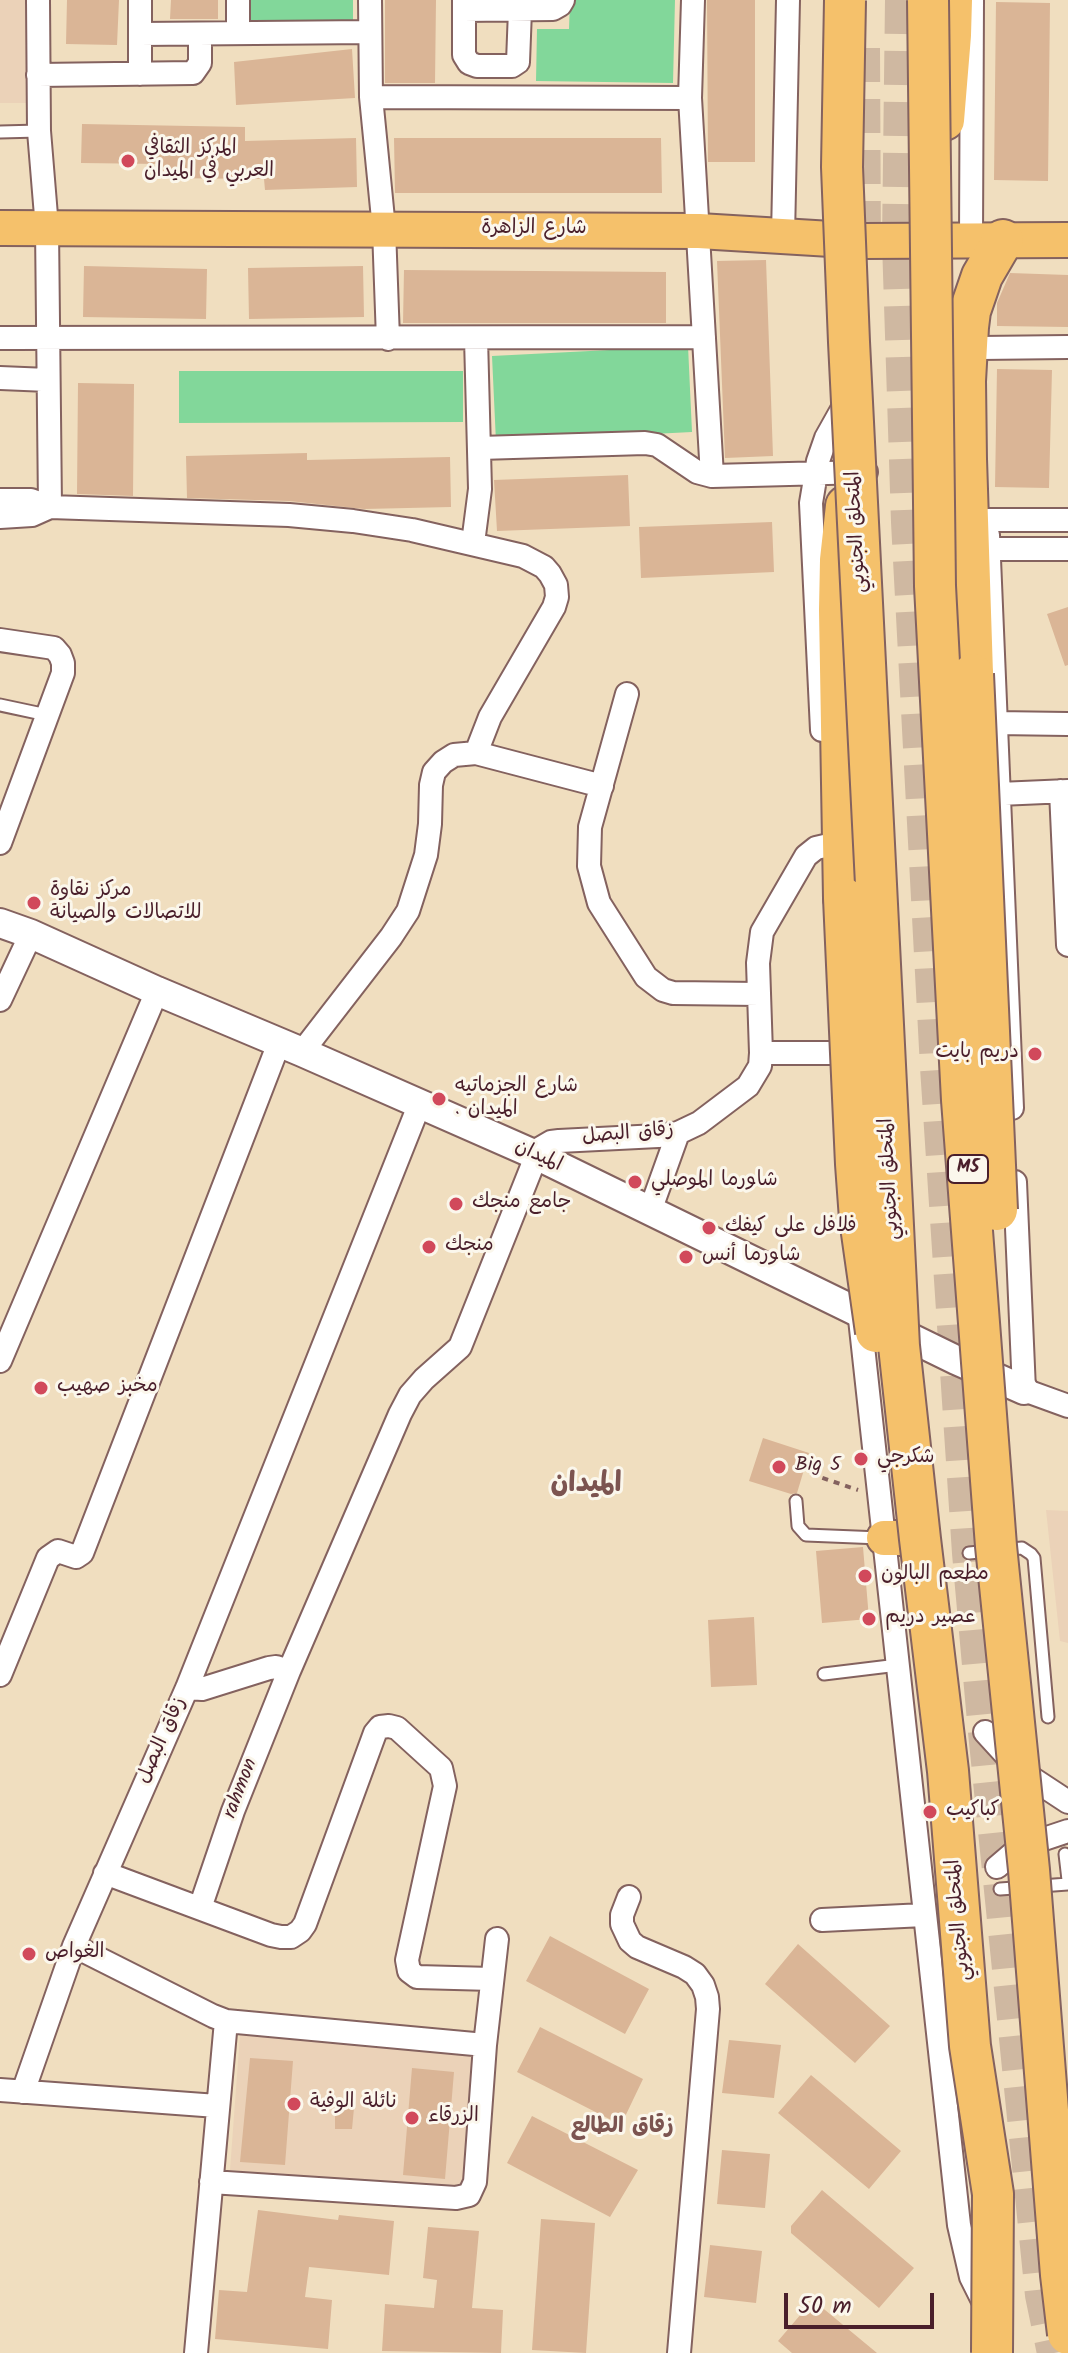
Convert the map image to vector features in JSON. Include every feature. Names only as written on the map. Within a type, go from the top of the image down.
[{"type":"highway","name":"المتحلق الجنوبي","points":[[845,0],[842,167],[899,1346],[905,1538],[948,1771],[970,2046],[993,2194],[1007,2353]]},
{"type":"highway","name":"M5","points":[[928,0],[935,586],[982,1549],[1029,1870],[1068,2334]]},
{"type":"highway","points":[[931,195],[947,87],[952,0]]},
{"type":"highway","points":[[982,1549],[1001,1452],[999,1262],[973,674],[965,381],[968,327],[974,295],[986,267],[987,240]]},
{"type":"highway","points":[[868,430],[862,472],[844,518],[840,560],[844,898],[860,1219],[883,1377],[904,1489],[905,1538]]},
{"type":"highway","points":[[992,2334],[993,2194]]},
{"type":"main road","name":"شارع الزاهرة","points":[[0,228],[699,231],[864,241],[1068,240]]},
{"type":"street","points":[[38,0],[39,131],[47,228],[50,507]]},
{"type":"street","points":[[140,0],[140,74]]},
{"type":"street","points":[[238,0],[238,33]]},
{"type":"street","points":[[370,0],[371,97],[384,229],[388,339]]},
{"type":"street","points":[[520,10],[518,62],[512,66],[477,66],[469,63],[464,55],[464,5],[520,10],[553,9],[563,0]]},
{"type":"street","points":[[693,0],[690,98],[712,476]]},
{"type":"street","points":[[783,236],[788,0]]},
{"type":"street","points":[[972,0],[987,240]]},
{"type":"street","points":[[140,34],[370,32]]},
{"type":"street","points":[[38,75],[193,73],[200,63],[200,34]]},
{"type":"street","points":[[371,97],[690,98]]},
{"type":"street","points":[[974,295],[979,316],[1024,1390]]},
{"type":"street","points":[[0,338],[704,337]]},
{"type":"street","points":[[473,543],[480,489],[476,338]]},
{"type":"street","points":[[980,348],[1068,347]]},
{"type":"street","points":[[866,369],[831,427],[818,461],[811,529],[852,1253],[879,1497],[905,1538],[898,1665],[959,2225],[971,2277],[992,2334]]},
{"type":"street","points":[[0,378],[48,380]]},
{"type":"street","points":[[480,448],[645,443],[657,445],[697,472],[712,476],[862,472]]},
{"type":"street","points":[[0,500],[31,500],[50,507],[289,515],[383,525],[523,556],[544,567],[556,585],[554,607],[490,717],[476,753]]},
{"type":"street","points":[[0,517],[32,515],[50,507]]},
{"type":"street","points":[[988,520],[1068,520]]},
{"type":"street","points":[[989,549],[1068,549]]},
{"type":"street","points":[[0,640],[54,648],[60,655],[63,673],[0,843]]},
{"type":"street","points":[[627,694],[590,827],[589,866],[599,903],[646,977],[663,990],[673,993],[759,994]]},
{"type":"street","points":[[996,723],[1068,724]]},
{"type":"street","points":[[0,1675],[48,1558],[58,1551],[76,1557],[84,1549],[291,1048],[391,937],[408,911],[426,855],[434,772],[454,755],[476,753],[602,786]]},
{"type":"street","points":[[999,794],[1064,791],[1068,945]]},
{"type":"street","name":"زقاق البصل","points":[[536,1155],[539,1149],[551,1142],[678,1133],[699,1123],[748,1086],[760,1066],[758,955],[762,932],[806,856],[816,848],[829,845]]},
{"type":"street","name":"الميدان","points":[[0,923],[536,1155],[956,1360],[1068,1406]]},
{"type":"street","points":[[0,1000],[31,934]]},
{"type":"street","points":[[0,1361],[157,991]]},
{"type":"street","points":[[761,1053],[891,1054]]},
{"type":"street","points":[[187,1688],[420,1103]]},
{"type":"street","points":[[650,1211],[678,1133]]},
{"type":"street","points":[[289,1671],[410,1395],[460,1347],[536,1155]]},
{"type":"street","name":"زقاق البصل","points":[[23,2092],[74,1946],[187,1688],[202,1689],[269,1668],[289,1671]]},
{"type":"street","name":"rahmon","points":[[200,1908],[233,1811],[289,1671]]},
{"type":"street","points":[[105,1873],[281,1937],[291,1937],[305,1924],[371,1740],[380,1727],[397,1728],[441,1768],[445,1786],[407,1960],[409,1971],[417,1977],[492,1979]]},
{"type":"street","points":[[985,1732],[1030,1777],[1068,1802]]},
{"type":"street","points":[[997,1867],[1035,1842],[1068,1831]]},
{"type":"street","points":[[629,1897],[622,1924],[630,1941],[695,1974],[707,1997],[679,2353]]},
{"type":"street","points":[[822,1920],[924,1915]]},
{"type":"street","points":[[211,2182],[463,2198],[473,2189],[475,2182],[497,1939]]},
{"type":"street","points":[[74,1946],[226,2021],[485,2045]]},
{"type":"street","points":[[196,2353],[226,2021]]},
{"type":"street","points":[[0,2090],[217,2106]]},
{"type":"lane","points":[[0,132],[39,131]]},
{"type":"lane","points":[[0,705],[47,715]]},
{"type":"lane","points":[[796,1501],[798,1526],[806,1535],[905,1538]]},
{"type":"lane","points":[[982,1549],[1022,1548],[1034,1558],[1048,1717]]},
{"type":"lane","points":[[824,1674],[898,1665]]},
{"type":"lane","points":[[1000,1889],[1068,1882],[1065,1854]]},
{"type":"path","points":[[811,1474],[879,1497]]},
{"type":"shaded area","points":[[0,0],[27,0],[27,103],[0,103]]},
{"type":"shaded area","points":[[1046,1510],[1068,1511],[1068,1643],[1060,1641]]},
{"type":"shaded area","points":[[240,2035],[476,2053],[464,2191],[230,2170]]},
{"type":"green space","points":[[245,0],[353,0],[353,24],[245,23]]},
{"type":"green space","points":[[570,0],[675,0],[673,83],[536,81],[537,29],[569,29]]},
{"type":"green space","points":[[688,346],[692,432],[496,442],[492,356]]},
{"type":"green space","points":[[179,371],[463,371],[463,422],[179,423]]},
{"type":"building","points":[[67,0],[119,0],[117,45],[66,44]]},
{"type":"building","points":[[171,0],[218,0],[218,19],[170,19]]},
{"type":"building","points":[[385,0],[436,0],[435,83],[385,83]]},
{"type":"building","points":[[707,0],[755,0],[755,162],[708,162]]},
{"type":"building","points":[[996,2],[1050,3],[1048,181],[994,180]]},
{"type":"building","points":[[352,49],[355,98],[236,105],[234,62]]},
{"type":"building","points":[[82,124],[245,127],[245,141],[356,138],[357,187],[265,190],[264,179],[160,178],[160,164],[81,163]]},
{"type":"building","points":[[394,138],[661,138],[662,193],[395,193]]},
{"type":"building","points":[[766,260],[773,456],[725,458],[717,261]]},
{"type":"building","points":[[84,266],[207,269],[206,319],[83,317]]},
{"type":"building","points":[[363,266],[364,317],[249,319],[248,268]]},
{"type":"building","points":[[404,270],[666,272],[666,323],[403,323]]},
{"type":"building","points":[[1010,273],[1068,275],[1068,327],[997,326],[997,303]]},
{"type":"building","points":[[997,369],[1052,370],[1049,488],[995,487]]},
{"type":"building","points":[[78,383],[134,384],[133,496],[77,494]]},
{"type":"building","points":[[307,453],[307,460],[450,457],[451,507],[364,509],[289,501],[187,498],[186,456]]},
{"type":"building","points":[[628,475],[630,526],[497,531],[494,480]]},
{"type":"building","points":[[772,522],[774,572],[641,578],[639,527]]},
{"type":"building","points":[[1068,607],[1068,665],[1065,666],[1047,614]]},
{"type":"building","name":"Big 5","points":[[763,1438],[809,1453],[797,1493],[791,1494],[749,1481]]},
{"type":"building","points":[[863,1547],[869,1619],[822,1623],[816,1551]]},
{"type":"building","points":[[754,1617],[757,1685],[711,1687],[708,1620]]},
{"type":"building","points":[[550,1936],[649,1989],[625,2034],[526,1981]]},
{"type":"building","points":[[798,1944],[890,2026],[855,2063],[765,1984]]},
{"type":"building","points":[[540,2027],[643,2079],[621,2125],[517,2072]]},
{"type":"building","points":[[729,2040],[781,2045],[774,2098],[722,2093]]},
{"type":"building","points":[[250,2058],[293,2061],[285,2165],[240,2162]]},
{"type":"building","points":[[412,2068],[454,2072],[445,2179],[403,2175]]},
{"type":"building","points":[[811,2075],[901,2151],[869,2189],[778,2113]]},
{"type":"building","points":[[335,2107],[354,2108],[352,2129],[335,2129]]},
{"type":"building","points":[[532,2116],[638,2170],[610,2217],[507,2163]]},
{"type":"building","points":[[722,2150],[770,2154],[765,2208],[717,2204]]},
{"type":"building","points":[[822,2190],[914,2268],[879,2308],[791,2233],[791,2226]]},
{"type":"building","points":[[258,2210],[338,2220],[339,2215],[394,2221],[389,2275],[309,2267],[305,2297],[332,2300],[328,2349],[215,2339],[219,2290],[247,2292]]},
{"type":"building","points":[[541,2219],[595,2223],[586,2353],[532,2350]]},
{"type":"building","points":[[428,2227],[479,2231],[472,2308],[503,2310],[501,2353],[382,2351],[385,2304],[434,2308],[437,2280],[423,2278]]},
{"type":"building","points":[[710,2245],[762,2251],[756,2303],[704,2297]]},
{"type":"building","points":[[813,2300],[877,2353],[792,2353],[778,2341]]},
{"type":"tunnel","points":[[902,0],[899,242],[908,522],[937,1067],[969,1553],[985,1732],[1042,2295],[1054,2353]]},
{"type":"tunnel","points":[[863,48],[864,256]]},
{"type":"place","name":"المركز الثقافي العربي في الميدان","points":[[128,161]]},
{"type":"place","name":"مركز نقاوة للاتصالات والصيانة","points":[[34,903]]},
{"type":"place","name":"دريم بايت","points":[[1035,1054]]},
{"type":"place","name":"شارع الجزماتيه . الميدان","points":[[439,1099]]},
{"type":"place","name":"شاورما الموصلي","points":[[635,1182]]},
{"type":"place","name":"جامع منجك","points":[[456,1204]]},
{"type":"place","name":"فلافل على كيفك","points":[[709,1228]]},
{"type":"place","name":"منجك","points":[[429,1247]]},
{"type":"place","name":"شاورما أنس","points":[[686,1257]]},
{"type":"place","name":"مخبز صهيب","points":[[41,1388]]},
{"type":"place","name":"شكرجي","points":[[861,1459]]},
{"type":"place","name":"Big 5","points":[[779,1467]]},
{"type":"place","name":"مطعم البالون","points":[[865,1576]]},
{"type":"place","name":"عصير دريم","points":[[869,1619]]},
{"type":"place","name":"كباكيب","points":[[930,1812]]},
{"type":"place","name":"الغواص","points":[[29,1954]]},
{"type":"place","name":"نائلة الوفية","points":[[294,2104]]},
{"type":"place","name":"الزرقاء","points":[[412,2118]]},
{"type":"district","name":"الميدان","points":[[586,1486]]},
{"type":"district","name":"زقاق الطالع","points":[[622,2128]]}]
